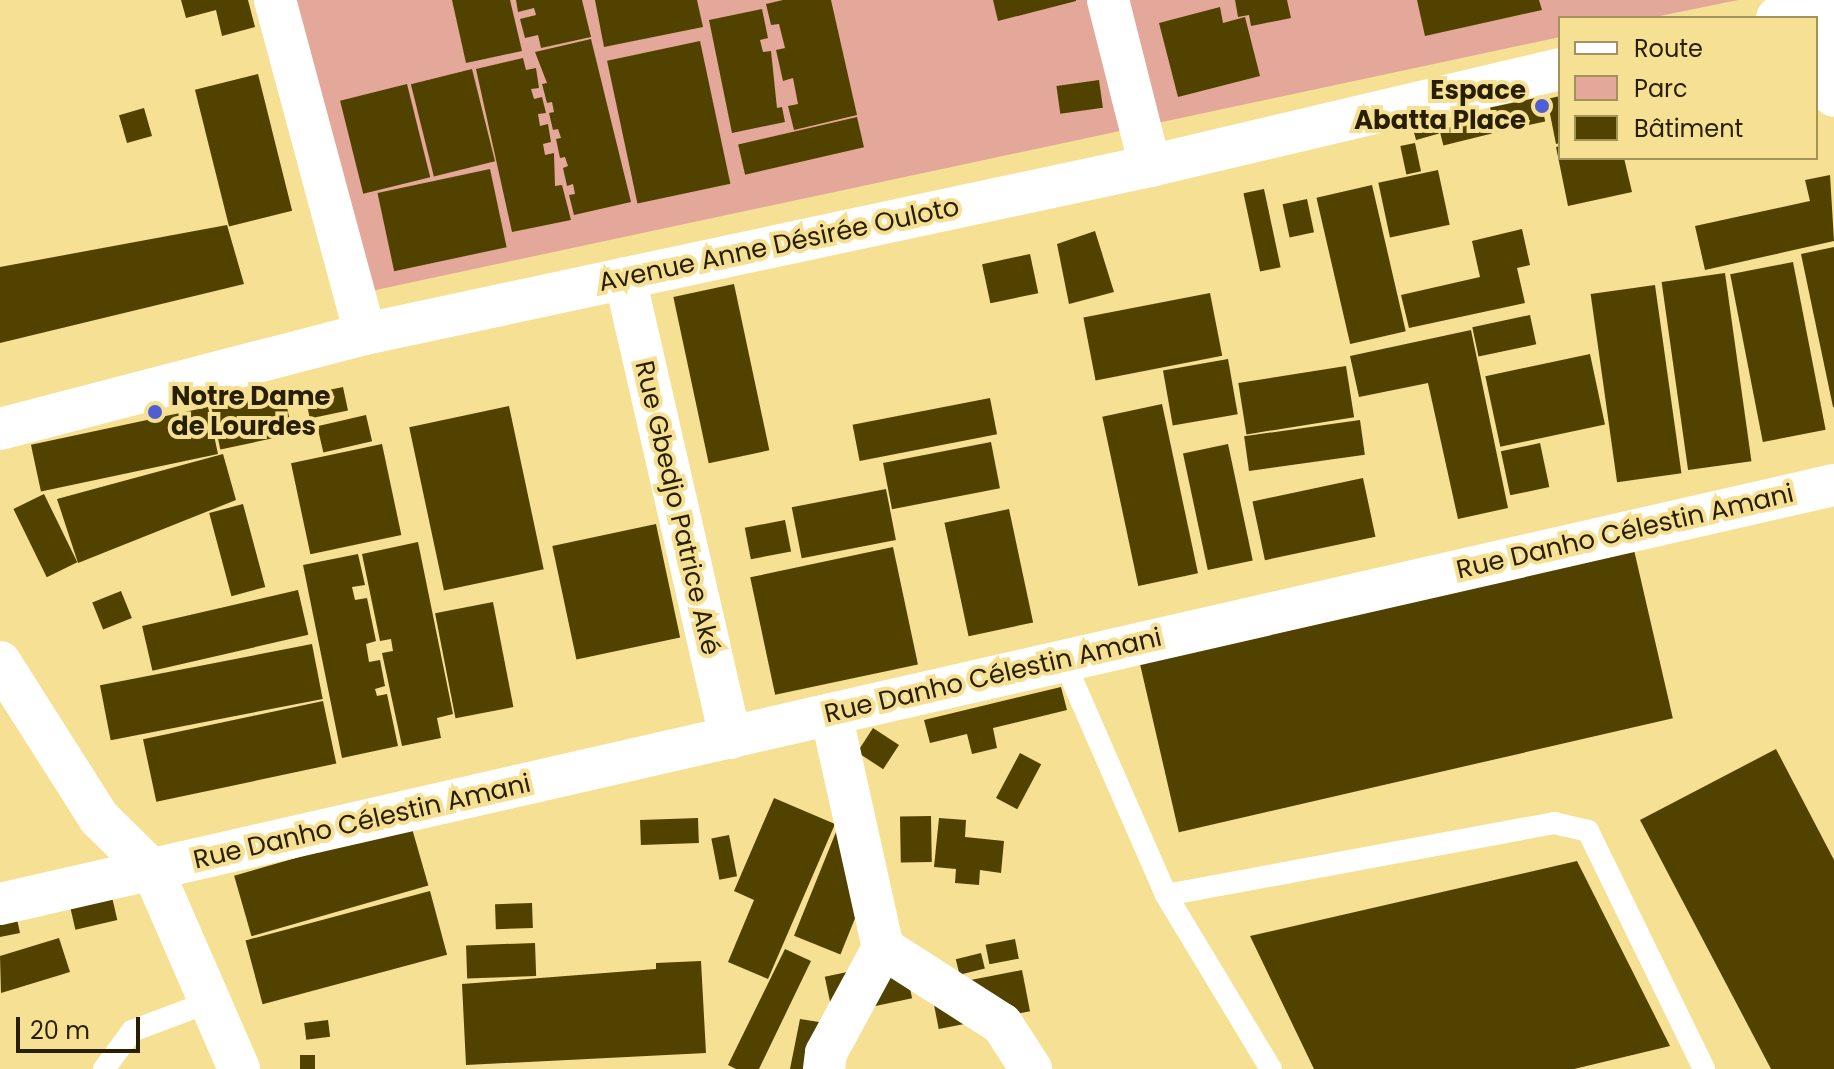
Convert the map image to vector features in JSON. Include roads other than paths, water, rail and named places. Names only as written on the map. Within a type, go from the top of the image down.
[{"type":"street","points":[[275,0],[365,334]]},
{"type":"street","points":[[1108,0],[1150,166]]},
{"type":"street","points":[[1784,16],[1824,4],[1834,96]]},
{"type":"street","name":"Avenue Anne Désirée Ouloto","points":[[0,429],[365,334],[1150,166],[1558,69]]},
{"type":"street","name":"Rue Gbedjo Patrice Aké","points":[[625,278],[730,738]]},
{"type":"street","name":"Rue Danho Célestin Amani","points":[[0,904],[1834,485]]},
{"type":"street","points":[[0,662],[99,818],[153,871],[239,1069]]},
{"type":"street","points":[[824,1069],[826,1053],[883,948],[831,714]]},
{"type":"street","points":[[883,948],[1002,1024],[1031,1069]]},
{"type":"lane","points":[[1063,659],[1166,895],[1271,1069]]},
{"type":"lane","points":[[1166,895],[1554,823],[1588,831],[1704,1069]]},
{"type":"lane","points":[[104,1069],[132,1031],[212,1001]]},
{"type":"place","name":"Espace Abatta Place","points":[[1542,106]]},
{"type":"place","name":"Notre Dame de Lourdes","points":[[155,412]]}]
